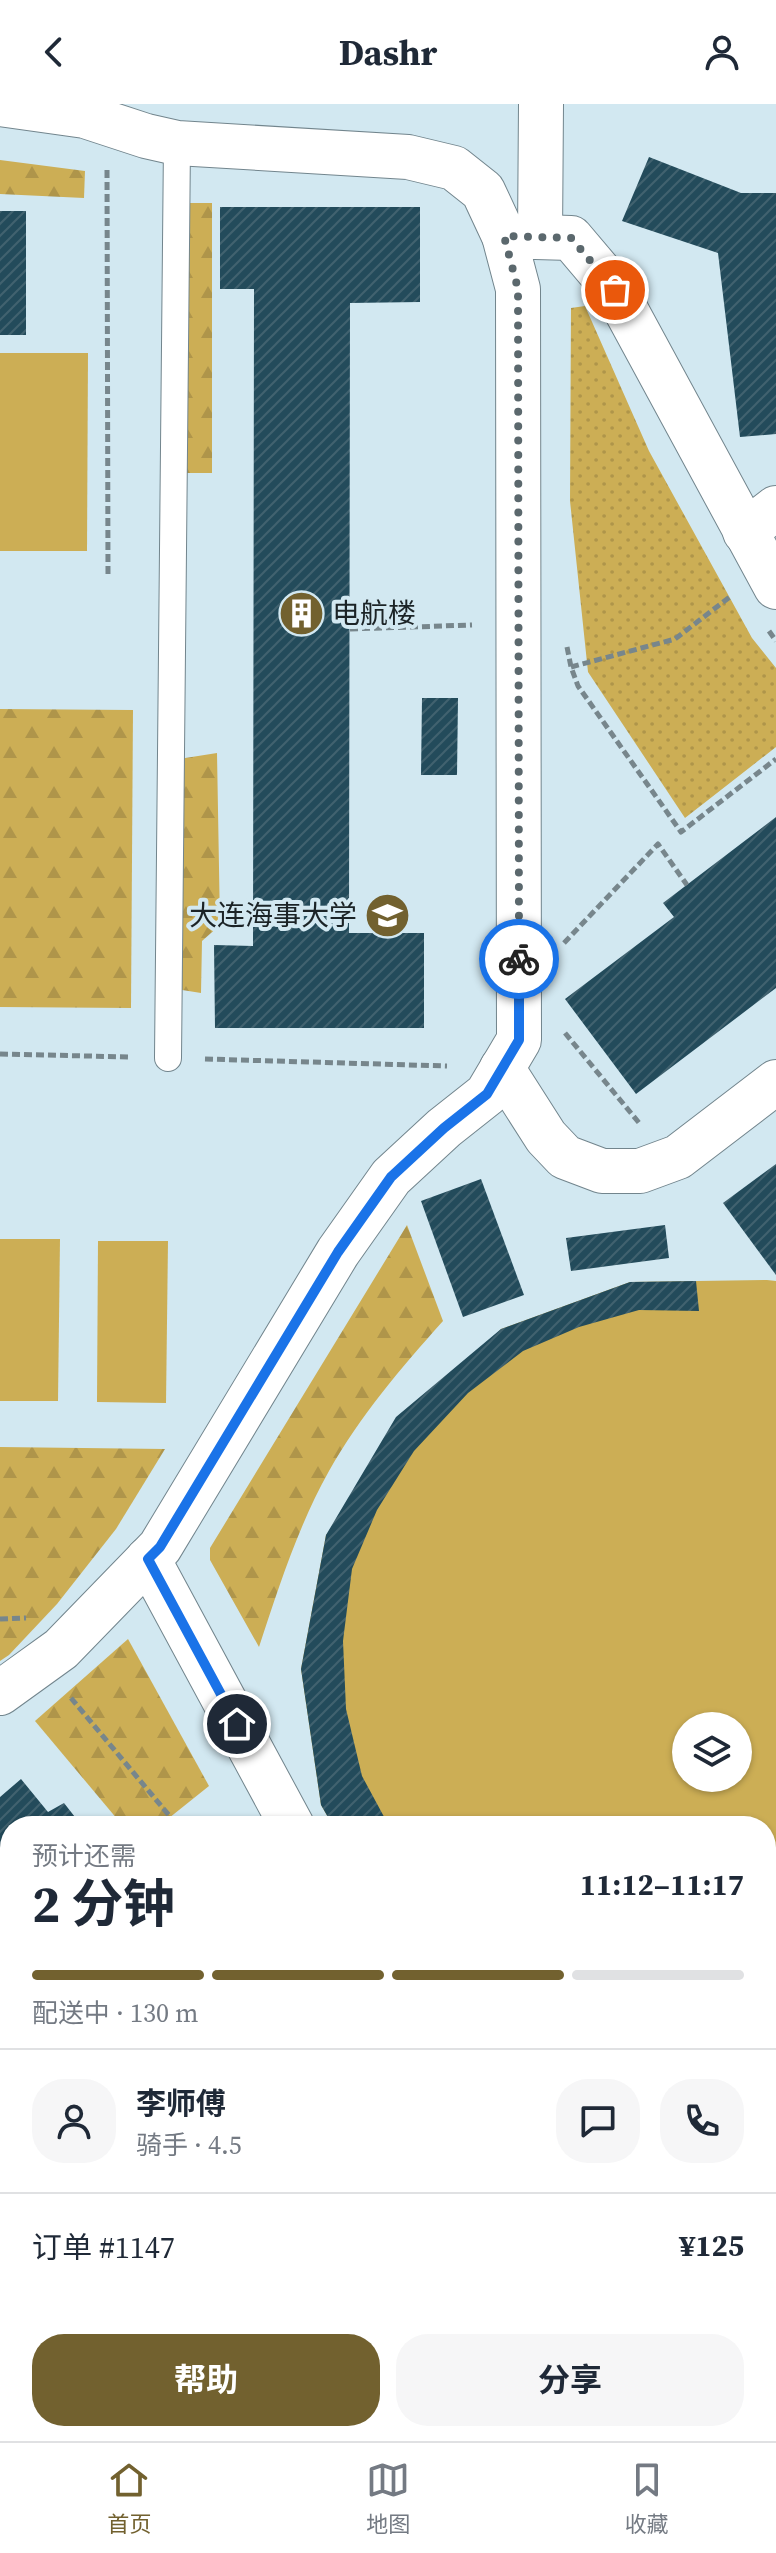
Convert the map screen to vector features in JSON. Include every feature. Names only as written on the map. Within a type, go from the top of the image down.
[{"type":"street","points":[[0,104],[85,116],[177,143],[408,157],[454,168],[483,191],[522,237],[571,238],[615,290],[760,520],[761,601]]},
{"type":"street","points":[[0,1693],[61,1649],[160,1547],[338,1252],[391,1177],[444,1128],[487,1094],[519,1040],[518,289],[522,237],[541,104]]},
{"type":"street","points":[[502,1068],[546,1137],[565,1157],[602,1171],[640,1171],[678,1157],[776,1082]]},
{"type":"street","points":[[148,1559],[287,1816]]},
{"type":"lane","points":[[168,1058],[177,143]]},
{"type":"path","points":[[107,166],[108,577]]},
{"type":"path","points":[[571,667],[675,639],[761,601],[776,641]]},
{"type":"path","points":[[350,629],[473,625]]},
{"type":"path","points":[[566,644],[578,686],[681,832],[776,759]]},
{"type":"path","points":[[554,953],[658,844],[687,885]]},
{"type":"path","points":[[565,1032],[645,1130]]},
{"type":"path","points":[[0,1054],[439,1064]]},
{"type":"path","points":[[66,1692],[170,1816]]},
{"type":"green space","points":[[0,160],[85,171],[84,198],[0,194]]},
{"type":"green space","points":[[187,203],[212,203],[212,473],[184,473]]},
{"type":"green space","points":[[585,306],[649,451],[752,638],[776,668],[776,747],[685,818],[588,672],[570,501],[571,308]]},
{"type":"green space","points":[[0,353],[88,353],[87,551],[0,551]]},
{"type":"green space","points":[[0,709],[133,710],[131,1008],[0,1007]]},
{"type":"green space","points":[[217,753],[220,925],[202,941],[201,993],[176,989],[179,759]]},
{"type":"green space","points":[[407,1225],[443,1321],[382,1393],[329,1471],[299,1535],[259,1647],[210,1560],[210,1548]]},
{"type":"green space","points":[[0,1239],[60,1239],[58,1401],[0,1401]]},
{"type":"green space","points":[[98,1241],[168,1241],[166,1403],[97,1402]]},
{"type":"green space","points":[[776,1281],[776,1816],[327,1816],[321,1805],[301,1669],[326,1535],[501,1329],[630,1282]]},
{"type":"green space","points":[[0,1447],[165,1449],[116,1529],[57,1604],[0,1661]]},
{"type":"green space","points":[[128,1639],[209,1786],[172,1816],[115,1816],[35,1721]]},
{"type":"building","points":[[649,157],[741,193],[776,193],[776,434],[740,437],[718,253],[622,221]]},
{"type":"building","name":"电航楼","points":[[220,207],[420,207],[420,302],[350,303],[349,933],[424,933],[424,1028],[215,1028],[214,945],[253,946],[254,289],[220,289]]},
{"type":"building","points":[[0,211],[26,211],[26,335],[0,335]]},
{"type":"building","points":[[422,698],[458,698],[457,775],[421,775]]},
{"type":"building","points":[[776,817],[776,988],[636,1094],[565,999],[674,917],[663,903]]},
{"type":"building","points":[[776,1164],[776,1275],[723,1203]]},
{"type":"building","points":[[481,1179],[524,1295],[463,1317],[421,1201]]},
{"type":"building","points":[[665,1225],[669,1258],[571,1271],[566,1238]]},
{"type":"building","points":[[696,1281],[699,1311],[639,1310],[579,1327],[523,1351],[468,1393],[414,1451],[377,1510],[352,1569],[343,1641],[346,1709],[362,1776],[384,1816],[327,1816],[321,1805],[301,1669],[326,1535],[396,1417],[501,1329],[630,1282]]},
{"type":"building","points":[[21,1779],[48,1812],[64,1803],[74,1816],[0,1816],[0,1797]]},
{"type":"way so far","points":[[519,959],[518,289],[504,236],[571,238],[615,290]]},
{"type":"place","name":"电航楼","points":[[301,613]]},
{"type":"place","name":"大连海事大学","points":[[388,915]]},
{"type":"route","points":[[237,1724],[148,1559],[160,1547],[338,1252],[391,1177],[444,1128],[487,1094],[519,1040],[519,959]]}]
